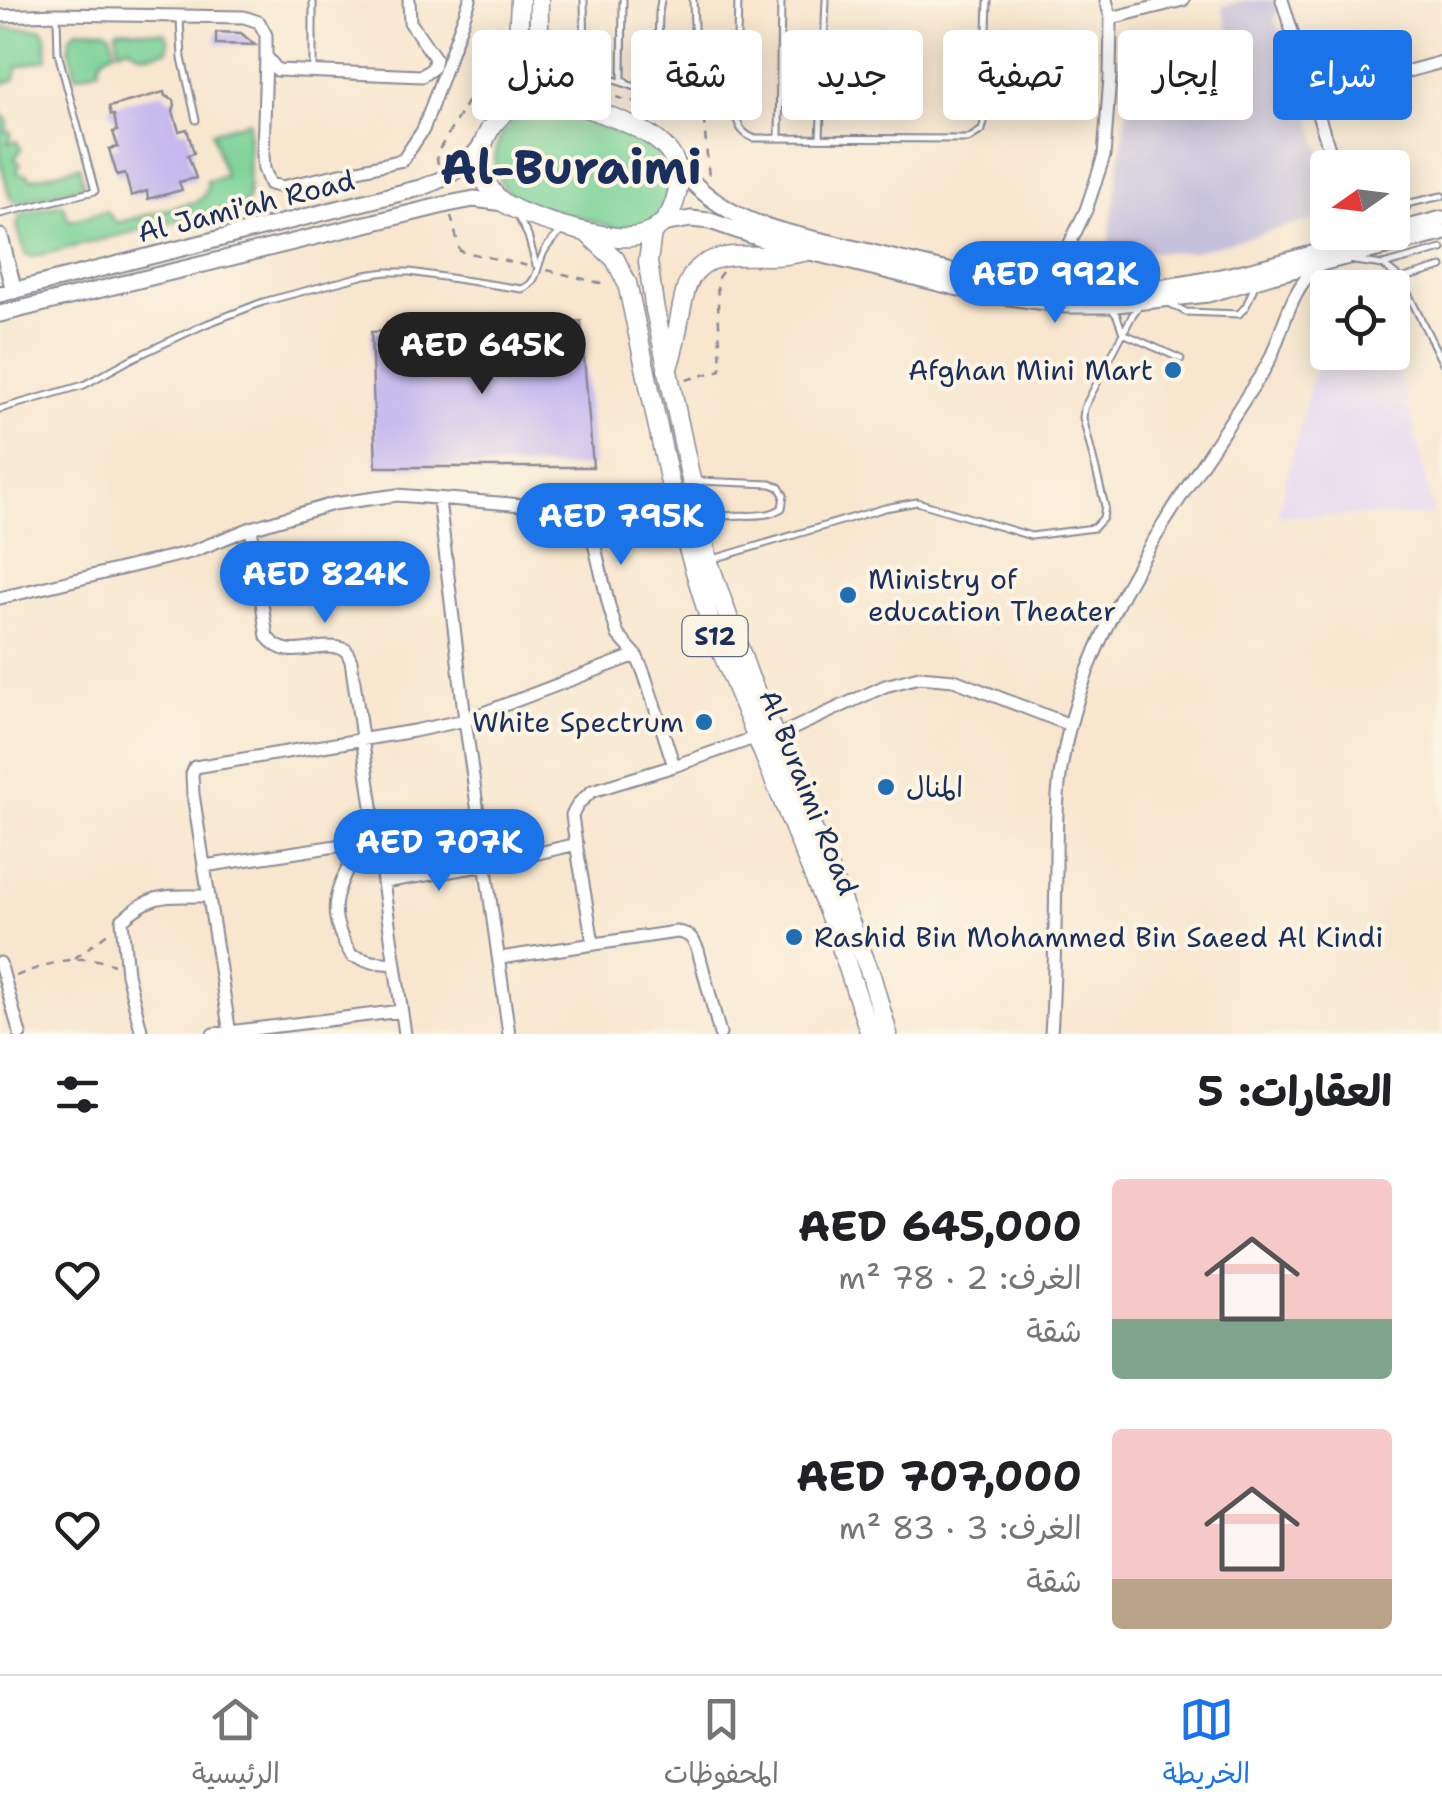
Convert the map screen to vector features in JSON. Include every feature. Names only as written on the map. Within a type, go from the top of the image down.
[{"type":"main road","points":[[518,30],[520,0]]},
{"type":"main road","points":[[539,0],[540,30]]},
{"type":"main road","points":[[611,117],[655,136],[687,178],[712,200],[743,217],[781,230],[982,279],[1078,291],[1138,290],[1442,233]]},
{"type":"main road","points":[[495,120],[486,137],[482,164],[488,185],[508,205]]},
{"type":"main road","name":"Al Jami'ah Road","points":[[7,292],[420,188],[459,170],[486,137]]},
{"type":"main road","name":"S12","points":[[508,205],[588,234],[635,237],[657,228],[668,217],[680,180],[674,159]]},
{"type":"main road","name":"Al Jami'ah Road","points":[[0,314],[448,204],[474,199],[508,205]]},
{"type":"main road","points":[[1410,227],[1442,219]]},
{"type":"main road","points":[[657,228],[692,220],[710,221],[777,244],[980,292],[1067,305],[1108,305],[1208,294],[1322,264],[1347,250]]},
{"type":"main road","name":"Al Buraimi Road","points":[[657,228],[648,262],[668,377],[708,560],[870,1034]]},
{"type":"main road","name":"Al Buraimi Road","points":[[588,234],[616,259],[627,284],[674,502],[712,628],[766,736],[871,975],[888,1034]]},
{"type":"main road","points":[[0,237],[7,292]]},
{"type":"main road","points":[[668,377],[684,294],[691,278],[706,263],[726,256],[808,251]]},
{"type":"street","points":[[410,0],[410,22],[435,58],[438,71]]},
{"type":"street","points":[[0,16],[244,17],[259,22],[266,35],[264,169],[270,184],[282,187],[403,160],[423,130],[438,71],[470,0]]},
{"type":"street","points":[[1027,285],[1060,264],[1086,210],[1104,156],[1110,77],[1110,18],[1106,0]]},
{"type":"street","points":[[1110,18],[1183,0]]},
{"type":"street","points":[[1282,0],[1291,30]]},
{"type":"street","points":[[266,56],[278,70],[422,76],[438,71]]},
{"type":"street","points":[[1412,70],[1442,62]]},
{"type":"street","points":[[1320,120],[1329,150]]},
{"type":"street","points":[[1060,264],[1068,285],[1078,291]]},
{"type":"street","points":[[1051,1034],[1057,824],[1060,777],[1070,725],[1093,660],[1130,579],[1269,362],[1290,307],[1308,275],[1322,264]]},
{"type":"street","points":[[1264,278],[1289,282],[1293,290],[1290,307]]},
{"type":"street","points":[[0,598],[191,552],[252,528],[333,504],[397,494],[586,510],[674,502]]},
{"type":"street","points":[[439,500],[509,1034]]},
{"type":"street","points":[[586,510],[618,636],[636,655],[674,766]]},
{"type":"street","points":[[252,528],[268,637],[276,648],[285,652],[334,646],[346,650],[351,661],[404,1034]]},
{"type":"street","points":[[230,1033],[194,794],[195,767],[465,720],[636,655]]},
{"type":"street","points":[[593,944],[572,815],[592,790],[766,736],[886,686],[919,677],[954,680],[1070,725]]},
{"type":"street","points":[[204,866],[376,840]]},
{"type":"street","points":[[362,842],[336,898],[334,921],[352,956],[395,964]]},
{"type":"street","points":[[384,882],[487,865],[577,844]]},
{"type":"street","points":[[142,1034],[122,941],[122,920],[152,898],[209,896]]},
{"type":"street","points":[[500,958],[686,933],[698,950],[720,1034]]},
{"type":"street","points":[[0,963],[20,1034]]},
{"type":"street","points":[[213,1034],[401,1011]]},
{"type":"street","points":[[862,1034],[863,1012]]},
{"type":"lane","points":[[313,0],[313,72]]},
{"type":"lane","points":[[584,0],[585,64],[593,72],[631,87]]},
{"type":"lane","points":[[623,0],[622,78],[628,86]]},
{"type":"lane","points":[[658,30],[661,0]]},
{"type":"lane","points":[[693,0],[694,30]]},
{"type":"lane","points":[[738,0],[735,113],[744,134],[753,138],[968,139],[982,130],[984,122],[988,0]]},
{"type":"lane","points":[[779,138],[781,0]]},
{"type":"lane","points":[[820,138],[826,0]]},
{"type":"lane","points":[[0,214],[95,190],[58,54],[56,14]]},
{"type":"lane","points":[[180,16],[182,58],[196,120]]},
{"type":"lane","points":[[1410,204],[1442,196]]},
{"type":"lane","points":[[0,410],[84,386],[131,359],[263,302],[386,272],[522,289],[530,286],[536,279],[537,268],[528,236],[508,205]]},
{"type":"lane","points":[[537,268],[549,244],[568,227]]},
{"type":"lane","points":[[1384,265],[1442,249]]},
{"type":"lane","points":[[1339,253],[1390,270]]},
{"type":"lane","points":[[1410,276],[1442,267]]},
{"type":"lane","points":[[1164,300],[1186,312],[1239,314],[1264,278]]},
{"type":"lane","points":[[1410,297],[1442,362]]},
{"type":"lane","points":[[708,560],[885,508],[918,502],[1031,536],[1094,528],[1103,518],[1105,506],[1084,408],[1143,302]]},
{"type":"lane","points":[[1108,305],[1123,334],[1182,358]]},
{"type":"lane","points":[[690,478],[708,483],[771,484],[780,487],[784,495],[782,508],[774,514],[725,514],[701,528]]},
{"type":"path","points":[[611,95],[703,111],[712,200]]},
{"type":"path","points":[[668,377],[721,370],[717,279],[736,256]]},
{"type":"path","points":[[5,980],[75,958],[111,963],[128,974]]},
{"type":"shaded area","points":[[1244,0],[1274,0],[1278,9],[1274,18],[1279,30],[1273,30],[1273,120],[1311,120],[1321,150],[1310,150],[1310,221],[1192,252],[1107,252],[1125,120],[1253,120],[1253,30],[1229,30],[1222,7]]},
{"type":"shaded area","points":[[1314,370],[1400,370],[1434,516],[1277,516]]},
{"type":"green space","points":[[0,28],[42,29],[47,59],[17,67],[15,79],[0,85]]},
{"type":"green space","points":[[78,29],[105,30],[110,33],[115,50],[101,59],[99,69],[76,76],[69,49],[70,36]]},
{"type":"green space","points":[[116,31],[164,33],[168,50],[147,54],[129,46],[119,50]]},
{"type":"green space","points":[[0,108],[8,124],[5,131],[11,132],[8,143],[17,141],[21,149],[15,159],[21,164],[17,171],[31,179],[79,166],[84,186],[17,203],[10,198],[0,160]]},
{"type":"green space","points":[[515,120],[582,120],[640,141],[652,148],[666,168],[664,206],[648,225],[629,232],[517,200],[496,170],[497,147]]},
{"type":"green space","points":[[249,121],[245,204],[26,256],[17,226],[20,215],[60,204],[69,221],[106,211],[117,223],[198,201],[207,181],[225,176],[212,132]]},
{"type":"building","points":[[216,32],[241,33],[255,45],[216,44]]},
{"type":"building","points":[[164,92],[174,100],[179,131],[187,129],[194,153],[188,155],[196,178],[179,182],[182,190],[148,199],[147,191],[131,196],[125,173],[117,175],[109,149],[118,147],[113,132],[117,131],[114,115],[109,107]]},
{"type":"building","points":[[581,321],[593,467],[376,467],[371,332]]},
{"type":"place","name":"Afghan Mini Mart","points":[[1173,370]]},
{"type":"place","name":"Ministry of education Theater","points":[[848,595]]},
{"type":"place","name":"White Spectrum","points":[[704,722]]},
{"type":"place","name":"المنال","points":[[886,787]]},
{"type":"place","name":"Rashid Bin Mohammed Bin Saeed Al Kindi","points":[[794,937]]},
{"type":"district","name":"Al-Buraimi","points":[[571,167]]}]
